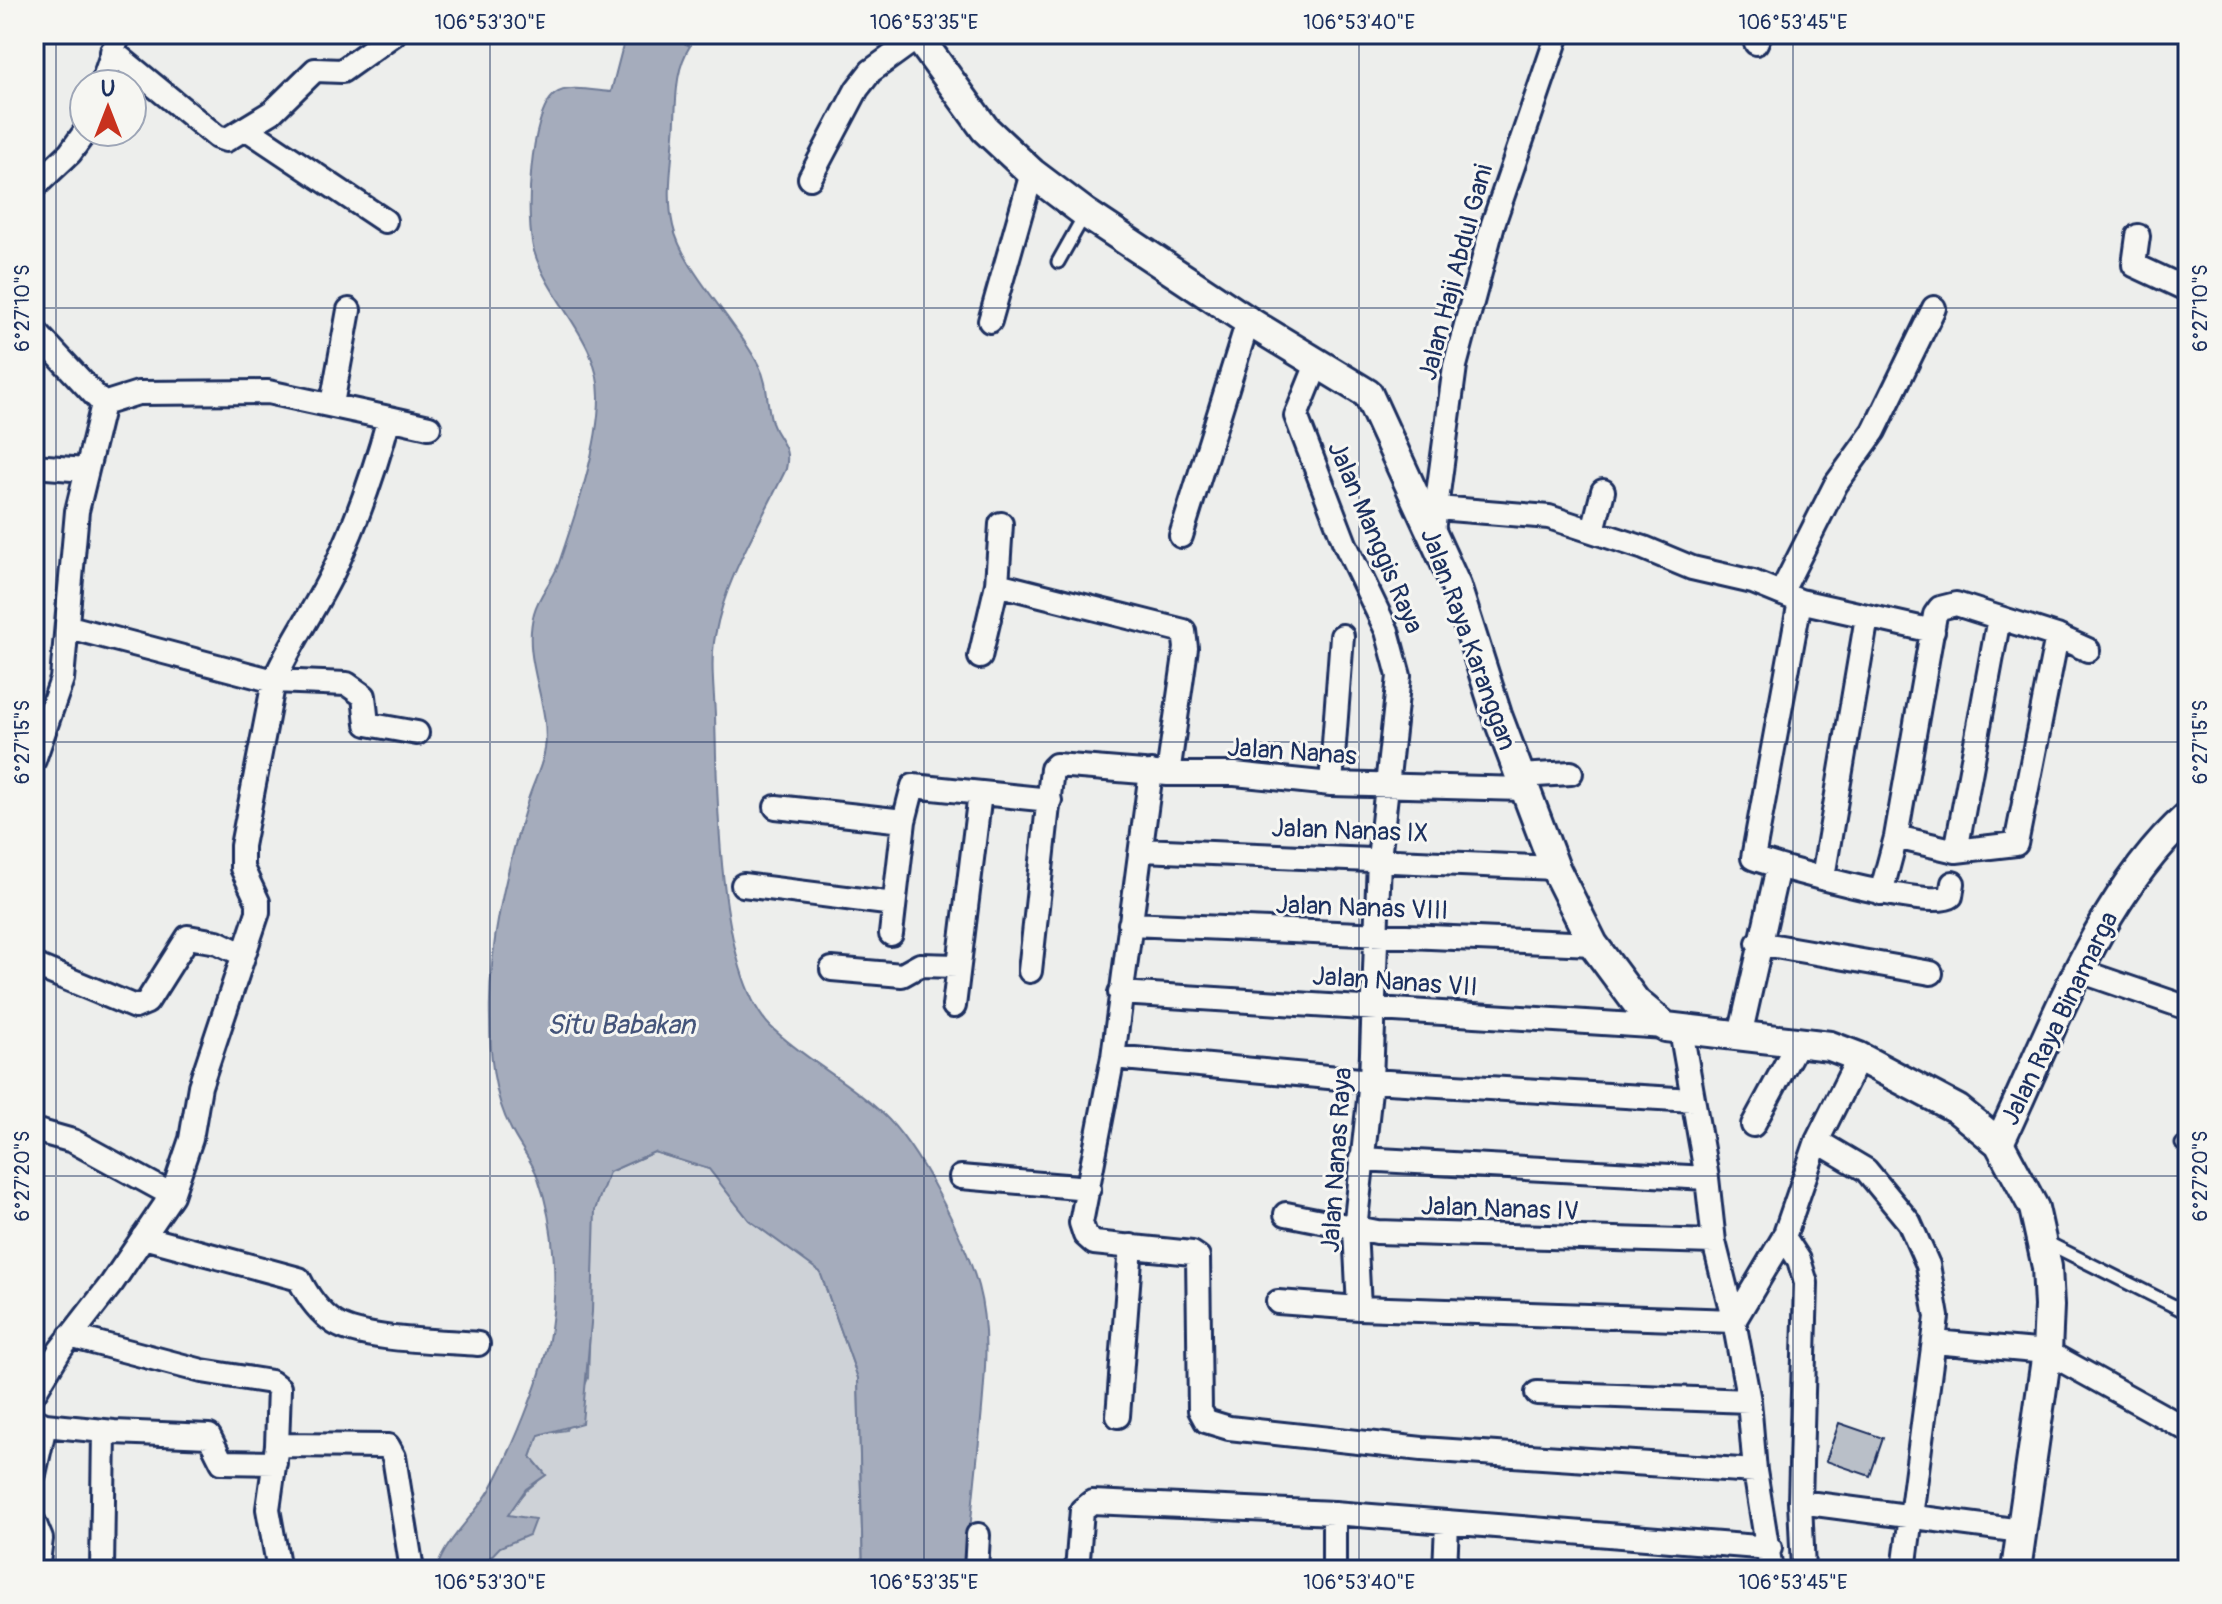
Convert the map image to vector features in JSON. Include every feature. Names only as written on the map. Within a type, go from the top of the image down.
[{"type":"street","points":[[107,68],[116,43],[217,137],[226,140],[247,129],[294,94],[315,70],[342,71],[394,34]]},
{"type":"street","name":"Jalan Haji Abdul Gani","points":[[1435,520],[1459,352],[1493,224],[1558,34]]},
{"type":"street","points":[[810,178],[857,89],[871,71],[917,36]]},
{"type":"street","name":"Jalan Raya Karanggan","points":[[917,36],[985,129],[1032,173],[1085,213],[1248,321],[1317,364],[1357,384],[1375,404],[1412,495],[1435,520],[1522,782],[1555,868],[1593,944],[1636,1002],[1673,1028]]},
{"type":"street","points":[[247,129],[385,221]]},
{"type":"street","points":[[34,187],[74,148]]},
{"type":"street","points":[[990,321],[1032,173]]},
{"type":"street","points":[[2138,236],[2134,265],[2188,290]]},
{"type":"street","points":[[1934,308],[1874,431],[1836,484],[1790,597],[1753,858],[1881,893],[1939,901],[1951,896],[1953,883]]},
{"type":"street","points":[[332,404],[349,310]]},
{"type":"street","points":[[1181,536],[1248,321]]},
{"type":"street","points":[[34,330],[103,404]]},
{"type":"street","name":"Jalan Manggis Raya","points":[[1317,364],[1296,416],[1345,544],[1387,631],[1399,676],[1386,785]]},
{"type":"street","points":[[103,404],[138,393],[268,392],[429,427]]},
{"type":"street","points":[[34,760],[62,679],[77,511],[103,404]]},
{"type":"street","points":[[34,1393],[70,1336],[172,1195],[242,954],[258,912],[258,902],[242,868],[242,846],[274,681],[291,641],[334,570],[373,479],[389,418]]},
{"type":"street","points":[[34,466],[85,470]]},
{"type":"street","points":[[1593,531],[1603,491]]},
{"type":"street","points":[[1435,520],[1549,517],[1692,568],[1753,582],[1790,597],[1933,631]]},
{"type":"street","points":[[980,657],[997,584],[1001,524]]},
{"type":"street","points":[[997,584],[1184,631],[1186,648],[1142,850],[1113,1057],[1081,1223],[1089,1241],[1192,1253],[1201,1263],[1200,1410],[1206,1421],[1229,1428],[1422,1449],[1755,1471]]},
{"type":"street","points":[[1881,893],[1896,837],[1935,615],[1956,604],[2057,636],[2088,650]]},
{"type":"street","points":[[1823,877],[1867,617]]},
{"type":"street","points":[[1956,851],[1999,618]]},
{"type":"street","points":[[69,627],[274,681],[347,684],[364,696],[367,724],[417,733]]},
{"type":"street","points":[[1331,784],[1342,636]]},
{"type":"street","points":[[1896,837],[1956,851],[2016,844],[2057,636]]},
{"type":"street","name":"Jalan Nanas","points":[[1050,800],[1052,769],[1056,765],[1386,785],[1522,782],[1571,773]]},
{"type":"street","name":"Jalan Nanas Raya","points":[[1359,1308],[1355,1229],[1371,1081],[1375,936],[1386,785]]},
{"type":"street","points":[[891,934],[904,821],[913,786],[1050,800],[1030,971]]},
{"type":"street","points":[[954,1006],[980,793]]},
{"type":"street","points":[[776,807],[904,821]]},
{"type":"street","name":"Jalan Raya Binamarga","points":[[2016,1570],[2047,1352],[2047,1267],[2042,1240],[2020,1176],[1999,1143],[2114,904],[2141,866],[2188,816]]},
{"type":"street","name":"Jalan Nanas IX","points":[[1142,850],[1555,868]]},
{"type":"street","points":[[1740,1036],[1758,943],[1778,867]]},
{"type":"street","points":[[743,885],[894,904]]},
{"type":"street","name":"Jalan Nanas VIII","points":[[1130,924],[1593,944]]},
{"type":"street","points":[[34,965],[135,1007],[147,1002],[188,937],[217,942],[242,954]]},
{"type":"street","points":[[1758,943],[1931,973]]},
{"type":"street","points":[[832,969],[902,975],[920,965],[957,966]]},
{"type":"street","points":[[2080,971],[2188,1008]]},
{"type":"street","name":"Jalan Nanas VII","points":[[1120,993],[1673,1028]]},
{"type":"street","points":[[1077,1570],[1082,1510],[1092,1502],[1334,1513],[1771,1559],[1755,1471],[1749,1401],[1734,1321],[1714,1242],[1707,1178],[1693,1100],[1673,1028],[1830,1046],[1859,1057],[1957,1109],[1999,1143]]},
{"type":"street","points":[[1753,1125],[1798,1042]]},
{"type":"street","points":[[1113,1057],[1371,1081],[1693,1100]]},
{"type":"street","points":[[1734,1321],[1784,1237],[1817,1141],[1859,1057]]},
{"type":"street","points":[[34,1130],[73,1141],[172,1195]]},
{"type":"street","points":[[1817,1141],[1866,1170],[1909,1222],[1928,1265],[1937,1317],[1904,1570]]},
{"type":"street","points":[[1361,1159],[1707,1178]]},
{"type":"street","points":[[961,1177],[1089,1188]]},
{"type":"street","name":"Jalan Nanas IV","points":[[1286,1214],[1355,1229],[1714,1242]]},
{"type":"street","points":[[143,1237],[299,1279],[307,1295],[334,1323],[355,1332],[478,1344]]},
{"type":"street","points":[[1784,1237],[1799,1260],[1806,1283],[1800,1502],[1803,1570]]},
{"type":"street","points":[[1118,1416],[1131,1246]]},
{"type":"street","points":[[1278,1302],[1359,1308],[1734,1321]]},
{"type":"street","points":[[70,1336],[202,1371],[271,1382],[281,1393],[268,1509],[279,1570]]},
{"type":"street","points":[[1934,1342],[2047,1352],[2188,1430]]},
{"type":"street","points":[[1537,1393],[1749,1401]]},
{"type":"street","points":[[34,1474],[40,1422],[104,1431],[209,1436],[218,1448],[222,1462],[276,1454],[388,1446],[394,1457],[412,1570]]},
{"type":"street","points":[[102,1570],[104,1431]]},
{"type":"street","points":[[1800,1502],[2021,1531]]},
{"type":"street","points":[[1334,1513],[1334,1570]]},
{"type":"street","points":[[34,1522],[41,1539],[37,1570]]},
{"type":"street","points":[[1445,1570],[1447,1524]]},
{"type":"street","points":[[976,1570],[978,1535]]},
{"type":"lane","points":[[1058,262],[1085,213]]},
{"type":"lane","points":[[2042,1240],[2188,1313]]},
{"type":"shaded area","points":[[654,1152],[709,1169],[749,1220],[820,1271],[858,1378],[863,1570],[483,1570],[482,1566],[497,1546],[510,1510],[524,1493],[546,1475],[531,1457],[539,1434],[566,1430],[588,1378],[594,1210],[609,1172]]},
{"type":"water","name":"Situ Babakan","points":[[626,34],[666,34],[690,46],[681,67],[677,89],[670,191],[673,226],[687,260],[759,366],[772,423],[787,457],[786,469],[727,593],[714,646],[719,833],[730,925],[753,1001],[771,1027],[869,1101],[896,1128],[939,1194],[971,1266],[982,1304],[985,1358],[966,1570],[863,1570],[858,1378],[820,1272],[749,1220],[709,1169],[654,1152],[609,1172],[595,1210],[592,1312],[582,1423],[539,1435],[531,1457],[546,1475],[526,1489],[508,1515],[535,1519],[529,1535],[500,1547],[482,1566],[483,1570],[436,1570],[446,1548],[490,1490],[507,1457],[539,1375],[552,1320],[552,1237],[544,1196],[535,1171],[511,1129],[496,1089],[490,991],[495,937],[506,882],[545,749],[544,715],[531,648],[534,613],[556,570],[579,503],[591,459],[599,397],[597,376],[583,339],[551,288],[534,251],[530,217],[531,169],[539,123],[546,105],[555,94],[567,89],[611,92]]},
{"type":"building","points":[[1839,1423],[1883,1438],[1870,1476],[1826,1461]]},
{"type":"waterway","points":[[678,39],[681,34]]}]
